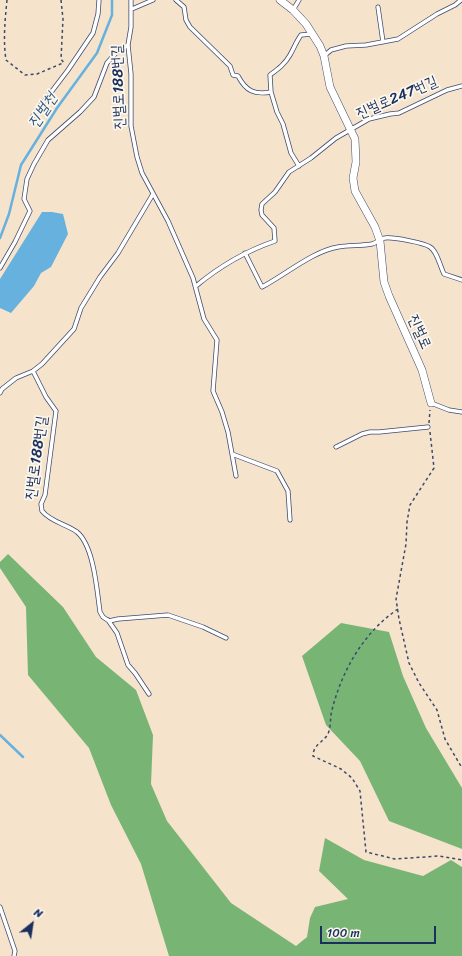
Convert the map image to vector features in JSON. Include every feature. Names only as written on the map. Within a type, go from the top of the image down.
[{"type":"street","name":"진벌로","points":[[280,0],[306,24],[320,46],[324,56],[330,87],[352,130],[355,139],[356,162],[353,178],[355,191],[375,227],[380,240],[384,282],[422,370],[431,403]]},
{"type":"lane","points":[[33,116],[68,70],[93,33],[99,0]]},
{"type":"lane","name":"진벌로188번길","points":[[131,0],[132,9],[128,45],[131,74],[131,126],[142,173],[168,221],[196,286],[199,305],[204,319],[217,340],[213,391],[222,412],[228,432],[236,476]]},
{"type":"lane","points":[[132,9],[153,0]]},
{"type":"lane","points":[[176,0],[184,7],[186,20],[190,27],[230,66],[233,75],[238,76],[242,84],[248,89],[260,93],[271,92]]},
{"type":"lane","points":[[292,10],[299,0]]},
{"type":"lane","points":[[324,56],[331,50],[346,46],[366,45],[398,39],[461,0]]},
{"type":"lane","points":[[378,7],[383,42]]},
{"type":"lane","points":[[299,166],[291,153],[283,124],[277,112],[271,92],[270,75],[278,70],[285,62],[296,41],[301,36],[312,34]]},
{"type":"lane","points":[[0,268],[30,211],[24,199],[27,179],[34,164],[48,140],[94,97],[107,63],[116,53],[128,45]]},
{"type":"lane","name":"진벌로247번길","points":[[196,286],[214,271],[245,253],[275,241],[274,228],[262,214],[262,204],[275,192],[289,172],[336,138],[369,119],[399,113],[447,90],[462,86]]},
{"type":"lane","points":[[0,393],[2,389],[16,378],[33,371],[47,359],[74,329],[81,308],[100,277],[118,253],[153,194]]},
{"type":"lane","points":[[245,253],[262,287],[312,257],[338,247],[374,244],[386,238],[411,241],[430,246],[434,250],[444,274],[462,280]]},
{"type":"lane","name":"진벌로188번길","points":[[33,371],[46,397],[56,411],[45,495],[41,504],[42,511],[52,520],[77,532],[85,542],[91,555],[100,612],[102,618],[108,620]]},
{"type":"lane","points":[[431,403],[449,410],[462,412]]},
{"type":"lane","points":[[336,447],[362,434],[370,432],[428,426]]},
{"type":"lane","points":[[232,454],[278,471],[288,491],[290,520]]},
{"type":"lane","points":[[148,694],[135,673],[128,665],[117,633],[108,620],[168,615],[202,627],[226,638]]},
{"type":"lane","points":[[0,907],[15,951],[14,956]]},
{"type":"path","points":[[7,0],[5,16],[6,60],[25,75],[37,74],[63,63]]},
{"type":"path","points":[[61,0],[63,19],[61,59],[68,70]]},
{"type":"path","points":[[431,403],[428,426],[434,468],[410,505],[407,522],[406,544],[396,599],[409,663],[419,683],[437,710],[445,739],[462,768]]},
{"type":"path","points":[[398,609],[384,619],[357,651],[344,674],[332,710],[329,732],[324,740],[315,748],[313,756],[341,769],[352,778],[360,791],[366,852],[395,859],[439,856],[462,860]]},
{"type":"green space","points":[[8,554],[63,607],[96,657],[136,690],[153,735],[151,784],[167,821],[231,903],[296,946],[307,937],[310,918],[315,907],[348,899],[319,871],[325,838],[364,860],[423,876],[451,860],[462,867],[462,956],[169,956],[141,864],[111,805],[89,748],[28,675],[26,607],[0,568],[0,562]]},
{"type":"green space","points":[[341,623],[389,632],[403,676],[426,728],[462,788],[462,849],[389,821],[360,761],[326,725],[302,656]]},
{"type":"water","points":[[42,212],[63,214],[68,234],[51,267],[41,273],[34,286],[11,313],[0,308],[0,279]]},
{"type":"waterway","name":"진벌천","points":[[0,238],[9,214],[21,165],[57,108],[97,53],[112,15],[112,0]]},
{"type":"waterway","name":"진벌천","points":[[0,735],[23,757]]}]
